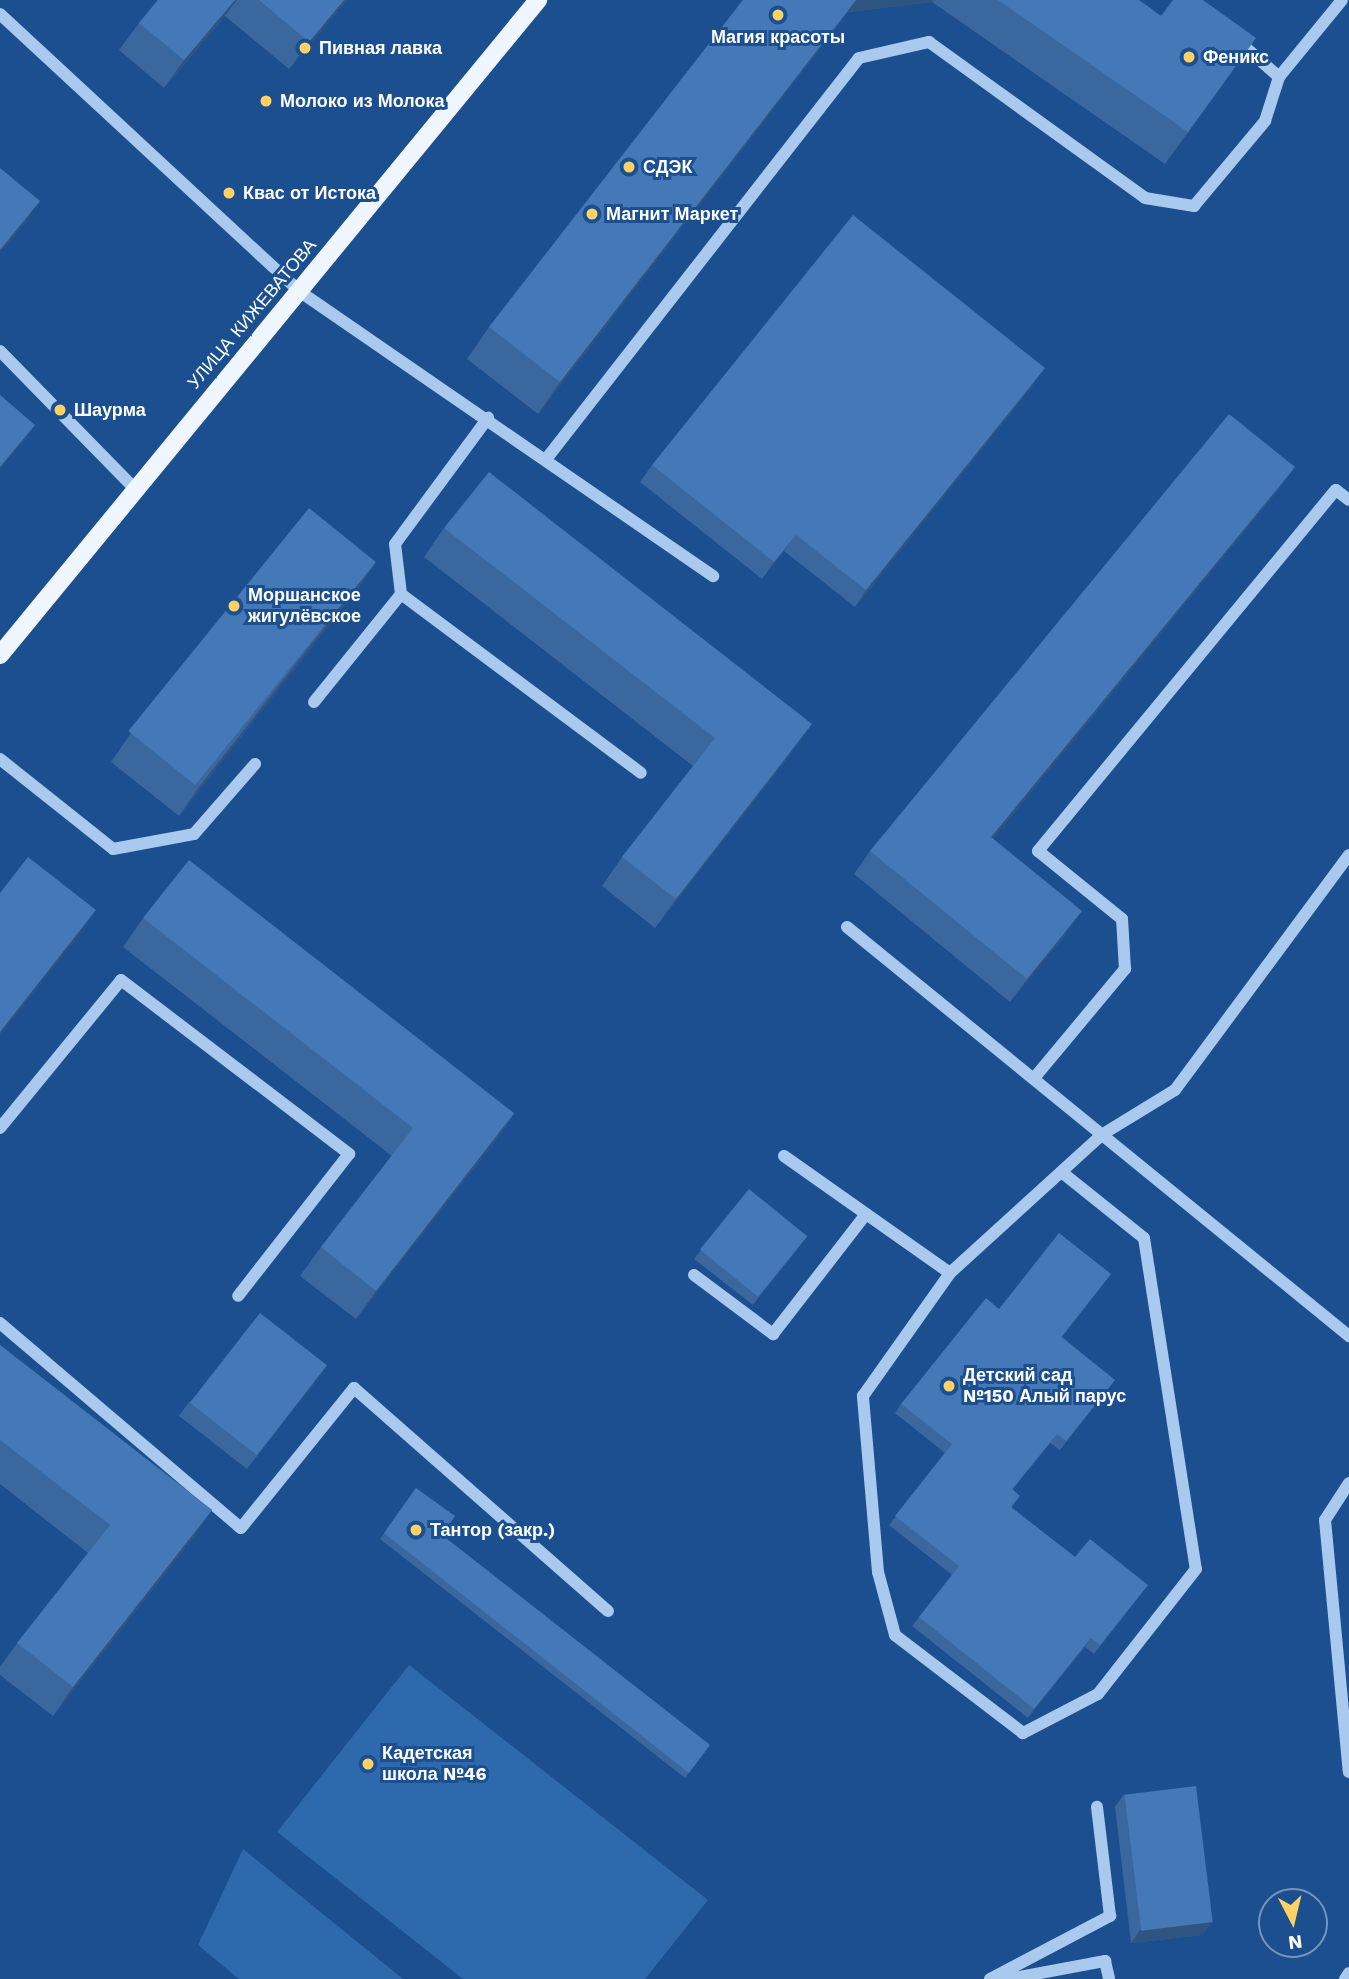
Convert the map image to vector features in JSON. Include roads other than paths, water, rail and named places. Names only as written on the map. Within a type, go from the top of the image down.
[{"type":"main road","name":"УЛИЦА КИЖЕВАТОВА","points":[[0,655],[134,488],[538,0]]},
{"type":"lane","points":[[547,458],[859,58],[929,42],[1145,198],[1194,206],[1265,121],[1279,77],[1342,0]]},
{"type":"lane","points":[[0,14],[299,291],[547,458],[713,576]]},
{"type":"lane","points":[[1221,26],[1279,77]]},
{"type":"lane","points":[[0,351],[134,488]]},
{"type":"lane","points":[[314,702],[401,594],[395,544],[488,418]]},
{"type":"lane","points":[[1035,1077],[1125,969],[1122,919],[1038,851],[1336,490],[1349,500]]},
{"type":"lane","points":[[401,594],[641,773]]},
{"type":"lane","points":[[0,759],[113,849],[194,834],[255,764]]},
{"type":"lane","points":[[1064,1174],[1144,1238],[1196,1569],[1098,1695],[1023,1733],[895,1634],[877,1572],[863,1396],[950,1273],[1064,1174],[1103,1134],[1175,1090],[1349,855]]},
{"type":"lane","points":[[847,927],[1035,1077],[1349,1336]]},
{"type":"lane","points":[[0,1128],[121,980],[349,1154],[239,1296]]},
{"type":"lane","points":[[784,1156],[950,1273]]},
{"type":"lane","points":[[694,1275],[773,1334],[866,1214]]},
{"type":"lane","points":[[0,1323],[242,1528],[354,1388],[608,1611]]},
{"type":"lane","points":[[1349,1483],[1325,1520],[1349,1772]]},
{"type":"lane","points":[[990,1979],[1110,1916],[1097,1807]]},
{"type":"lane","points":[[1008,1979],[1105,1961],[1109,1979]]},
{"type":"lane","points":[[1345,1979],[1349,1973]]},
{"type":"place","name":"Магия красоты","points":[[778,15]]},
{"type":"place","name":"Пивная лавка","points":[[305,48]]},
{"type":"place","name":"Феникс","points":[[1189,57]]},
{"type":"place","name":"Молоко из Молока","points":[[266,101]]},
{"type":"place","name":"СДЭК","points":[[629,167]]},
{"type":"place","name":"Квас от Истока","points":[[229,193]]},
{"type":"place","name":"Магнит Маркет","points":[[592,214]]},
{"type":"place","name":"Шаурма","points":[[60,410]]},
{"type":"place","name":"Моршанское жигулёвское","points":[[234,606]]},
{"type":"place","name":"Детский сад №150 Алый парус","points":[[949,1386]]},
{"type":"place","name":"Тантор (закр.)","points":[[416,1530]]},
{"type":"place","name":"Кадетская школа №46","points":[[368,1764]]}]
